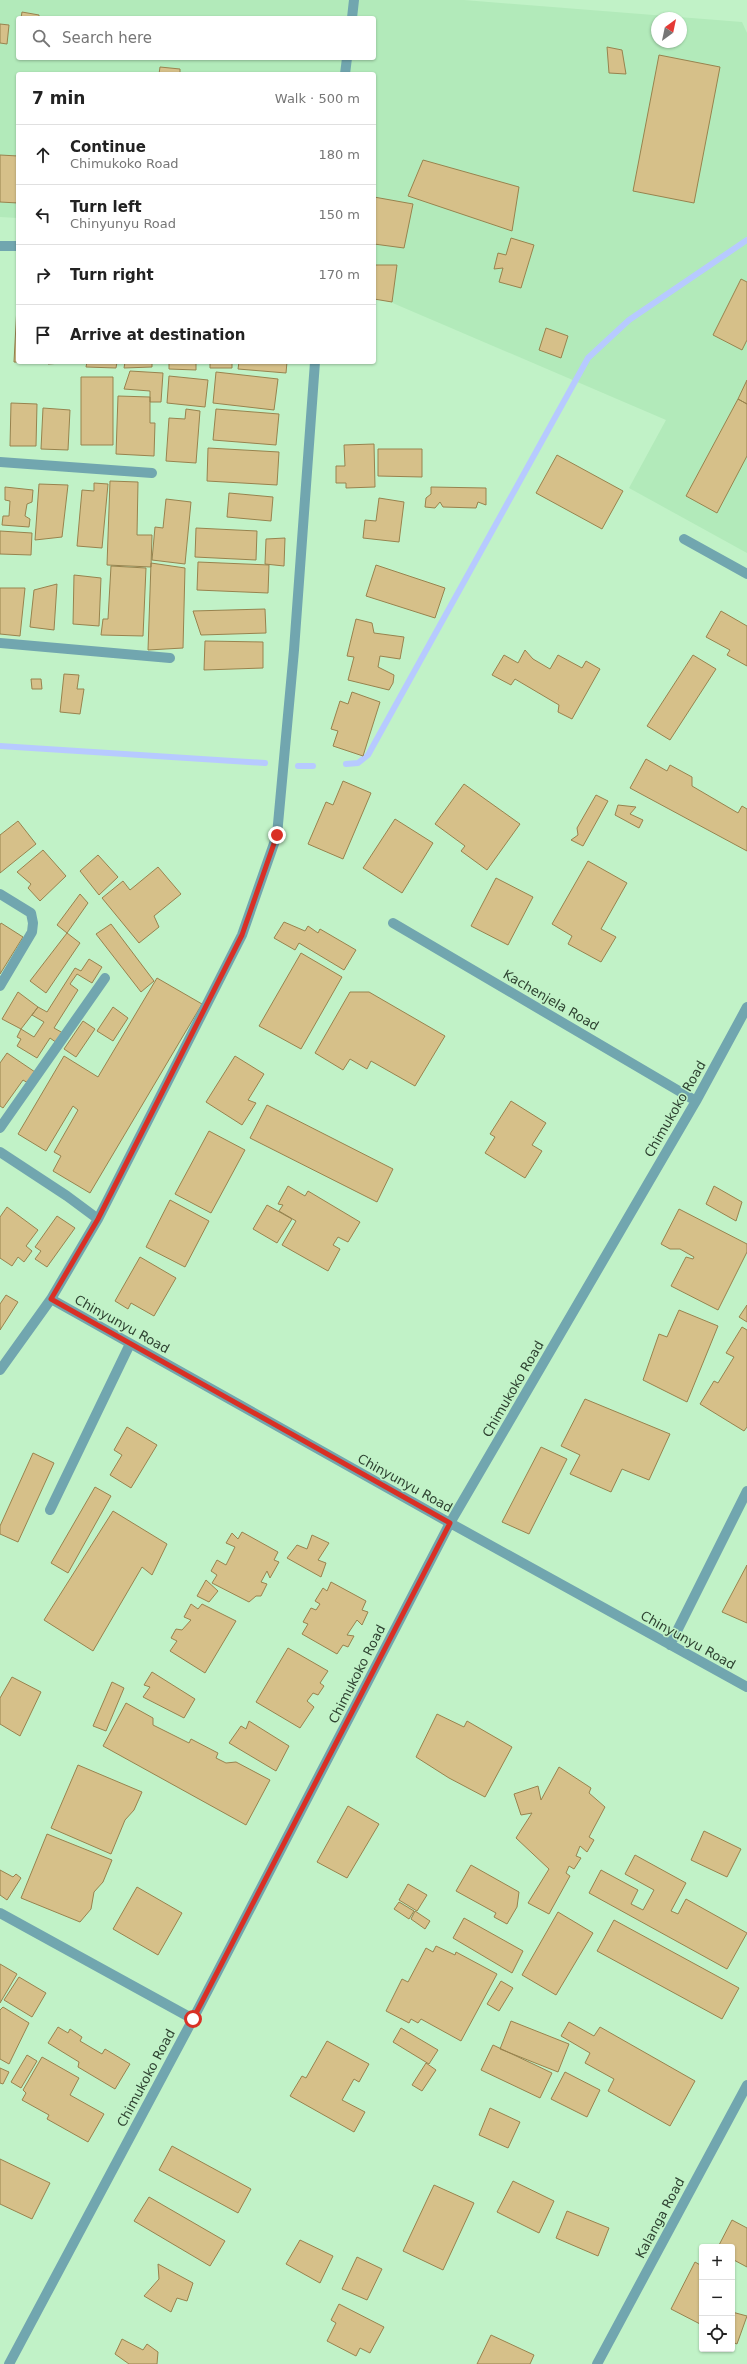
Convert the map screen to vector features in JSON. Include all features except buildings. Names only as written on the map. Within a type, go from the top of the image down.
[{"type":"street","points":[[352,16],[354,0]]},
{"type":"street","points":[[345,72],[347,60]]},
{"type":"street","points":[[0,246],[16,246]]},
{"type":"street","points":[[0,1370],[51,1299],[98,1219],[242,935],[277,835],[294,650],[315,364]]},
{"type":"street","points":[[0,462],[152,472]]},
{"type":"street","points":[[684,539],[747,574]]},
{"type":"street","points":[[0,643],[170,658]]},
{"type":"street","points":[[0,894],[31,913],[33,923],[32,932],[0,986]]},
{"type":"street","name":"Kachenjela Road","points":[[393,923],[696,1100]]},
{"type":"street","points":[[0,1128],[105,978]]},
{"type":"street","name":"Chimukoko Road","points":[[9,2364],[193,2019],[450,1523],[696,1100],[747,1007]]},
{"type":"street","points":[[0,1152],[67,1196],[98,1219]]},
{"type":"street","name":"Chinyunyu Road","points":[[51,1299],[450,1523],[747,1687]]},
{"type":"street","points":[[50,1510],[130,1344]]},
{"type":"street","points":[[670,1645],[747,1492]]},
{"type":"street","points":[[0,1913],[193,2019]]},
{"type":"street","name":"Kalanga Road","points":[[597,2364],[747,2085]]},
{"type":"shaded area","points":[[0,0],[464,0],[651,15],[651,48],[687,48],[687,18],[742,22],[747,33],[747,553],[629,488],[666,420],[376,296],[376,72],[16,72],[16,218],[0,217]]},
{"type":"waterway","points":[[346,764],[358,763],[368,755],[588,358],[629,320],[747,240]]},
{"type":"waterway","points":[[0,746],[265,763]]},
{"type":"waterway","points":[[298,766],[313,766]]},
{"type":"route","points":[[193,2019],[450,1523],[51,1299],[98,1219],[242,935],[277,835]]}]
